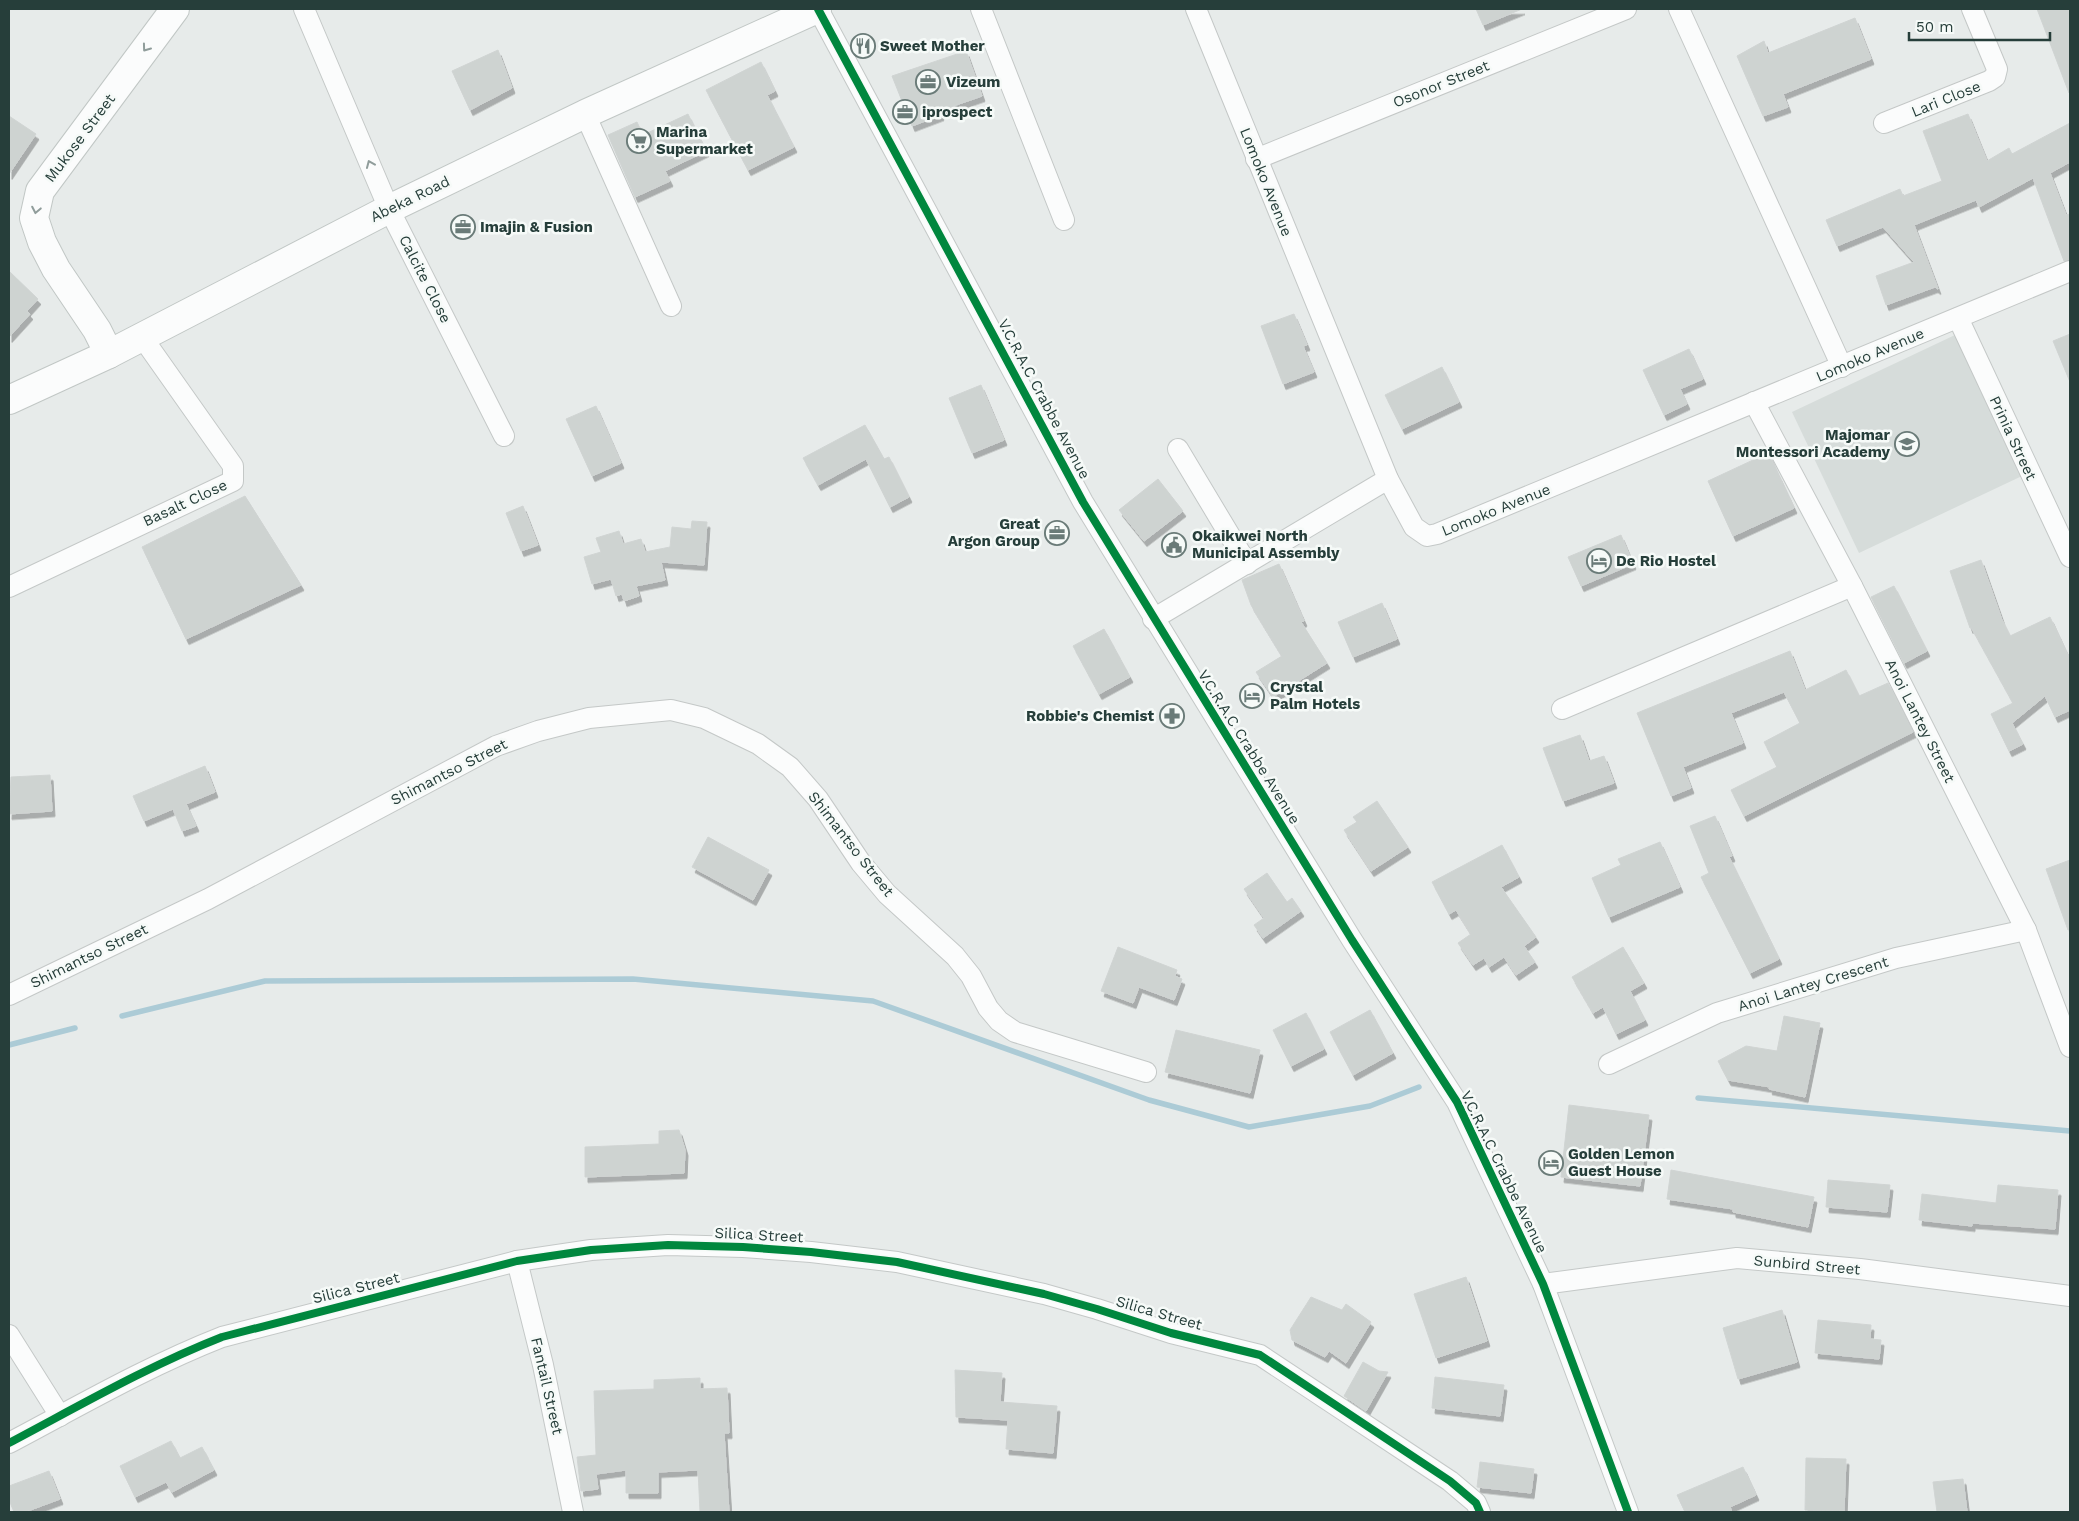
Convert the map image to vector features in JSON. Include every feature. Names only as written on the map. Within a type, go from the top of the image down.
[{"type":"street","name":"Mukose Street","points":[[109,354],[97,330],[56,269],[42,242],[34,218],[40,191],[175,9]]},
{"type":"street","name":"Calcite Close","points":[[304,9],[389,209],[504,436]]},
{"type":"street","name":"Abeka Road","points":[[9,400],[109,354],[389,209],[585,114],[817,9]]},
{"type":"street","name":"V.C.R.A.C Crabbe Avenue","points":[[817,9],[1083,502],[1426,1057],[1457,1102],[1544,1284],[1628,1512]]},
{"type":"street","points":[[982,9],[1064,220]]},
{"type":"street","name":"Lomoko Avenue","points":[[1196,9],[1388,479],[1414,527],[1427,536],[1438,534],[2070,272]]},
{"type":"street","name":"Osonor Street","points":[[1256,159],[1626,9]]},
{"type":"street","points":[[1678,9],[1842,367]]},
{"type":"street","name":"Lari Close","points":[[1884,123],[1995,77],[1997,69],[1972,9]]},
{"type":"street","points":[[585,114],[671,306]]},
{"type":"street","name":"Prinia Street","points":[[1958,318],[2070,557]]},
{"type":"street","name":"Basalt Close","points":[[9,587],[233,480],[233,466],[142,337]]},
{"type":"street","name":"Anoi Lantey Street","points":[[1754,402],[1852,586],[2026,930],[2070,1047]]},
{"type":"street","points":[[1178,449],[1247,564]]},
{"type":"street","points":[[1154,619],[1388,479]]},
{"type":"street","points":[[1562,708],[1852,586]]},
{"type":"street","name":"Shimantso Street","points":[[9,994],[208,899],[496,746],[538,731],[589,718],[671,710],[704,718],[758,744],[790,767],[818,799],[862,863],[887,894],[955,956],[971,976],[988,1008],[998,1021],[1015,1032],[1146,1072]]},
{"type":"street","name":"Anoi Lantey Crescent","points":[[1608,1064],[1726,1010],[1896,958],[2026,930]]},
{"type":"street","name":"Silica Street","points":[[9,1443],[126,1380],[186,1351],[222,1337],[517,1261],[591,1250],[668,1245],[743,1247],[811,1252],[897,1262],[1044,1294],[1171,1333],[1260,1356],[1450,1482],[1476,1503],[1480,1512]]},
{"type":"street","name":"Sunbird Street","points":[[1544,1284],[1737,1258],[1860,1269],[2070,1296]]},
{"type":"street","name":"Fantail Street","points":[[517,1261],[543,1365],[574,1512]]},
{"type":"street","points":[[9,1335],[60,1416]]},
{"type":"shaded area","name":"Majomar Montessori Academy","points":[[1955,335],[2022,476],[1859,553],[1792,412]]},
{"type":"building","points":[[1476,9],[1522,9],[1483,25]]},
{"type":"building","points":[[2037,9],[2070,9],[2069,93]]},
{"type":"building","points":[[1855,18],[1871,59],[1783,94],[1788,107],[1763,116],[1737,56],[1764,41],[1768,53]]},
{"type":"building","points":[[498,50],[512,88],[470,110],[452,71]]},
{"type":"building","points":[[966,51],[982,96],[939,111],[941,115],[912,126],[892,76]]},
{"type":"building","points":[[761,62],[775,91],[767,95],[794,147],[748,170],[706,90]]},
{"type":"building","points":[[688,114],[706,151],[665,171],[670,181],[635,197],[608,135],[637,122],[643,135]]},
{"type":"building","points":[[1968,114],[1987,161],[2009,148],[2012,154],[2070,123],[2070,162],[2050,173],[2066,215],[2070,214],[2070,259],[2064,261],[2033,178],[1979,207],[1976,200],[1914,225],[1938,289],[1935,287],[1886,305],[1876,276],[1914,262],[1883,227],[1837,246],[1826,220],[1900,189],[1903,196],[1942,181],[1923,131]]},
{"type":"building","points":[[9,116],[36,134],[9,174]]},
{"type":"building","points":[[9,271],[38,299],[27,311],[30,314],[9,337]]},
{"type":"building","points":[[1294,314],[1307,345],[1303,346],[1314,372],[1283,384],[1261,326]]},
{"type":"building","points":[[2070,334],[2070,382],[2053,341]]},
{"type":"building","points":[[1689,349],[1703,379],[1680,389],[1687,404],[1664,415],[1643,370]]},
{"type":"building","points":[[1442,367],[1459,402],[1402,429],[1385,395]]},
{"type":"building","points":[[981,385],[1004,440],[972,453],[949,398]]},
{"type":"building","points":[[596,406],[621,463],[592,476],[566,419]]},
{"type":"building","points":[[865,425],[884,459],[889,457],[909,497],[890,507],[866,459],[818,485],[803,458]]},
{"type":"building","points":[[1768,453],[1794,508],[1733,536],[1708,481]]},
{"type":"building","points":[[1158,479],[1183,511],[1144,541],[1119,510]]},
{"type":"building","points":[[245,496],[301,585],[186,639],[142,547]]},
{"type":"building","points":[[523,506],[538,545],[521,551],[506,513]]},
{"type":"building","points":[[692,521],[707,522],[704,565],[661,562],[665,580],[636,586],[639,596],[624,601],[622,594],[616,596],[611,579],[592,584],[584,557],[601,552],[596,538],[619,531],[623,544],[641,539],[645,552],[670,547],[672,527],[691,529]]},
{"type":"building","points":[[1621,535],[1633,564],[1581,586],[1568,557]]},
{"type":"building","points":[[1981,560],[2002,620],[2010,636],[2050,617],[2070,660],[2070,710],[2055,717],[2045,696],[2012,723],[2023,744],[2009,751],[1991,714],[2013,703],[1970,628],[1950,571]]},
{"type":"building","points":[[1279,564],[1304,621],[1301,622],[1327,663],[1273,697],[1256,672],[1282,656],[1251,605],[1242,580]]},
{"type":"building","points":[[1894,586],[1927,651],[1904,663],[1871,597]]},
{"type":"building","points":[[1382,603],[1397,639],[1353,657],[1338,622]]},
{"type":"building","points":[[1104,629],[1130,677],[1099,694],[1073,646]]},
{"type":"building","points":[[1790,651],[1805,690],[1846,670],[1859,696],[1888,683],[1913,732],[1744,816],[1731,790],[1777,767],[1764,742],[1800,723],[1784,692],[1731,713],[1743,743],[1683,767],[1691,788],[1671,796],[1637,713]]},
{"type":"building","points":[[1580,735],[1589,761],[1604,756],[1614,783],[1563,801],[1543,748]]},
{"type":"building","points":[[205,766],[215,792],[186,804],[196,826],[182,831],[173,809],[144,821],[133,796]]},
{"type":"building","points":[[50,775],[52,811],[9,814],[11,777]]},
{"type":"building","points":[[1377,801],[1408,847],[1371,871],[1344,830],[1357,822],[1353,817]]},
{"type":"building","points":[[1715,816],[1732,856],[1729,857],[1779,959],[1750,973],[1701,877],[1709,873],[1690,826]]},
{"type":"building","points":[[708,837],[769,870],[753,900],[692,867]]},
{"type":"building","points":[[1660,842],[1680,887],[1609,917],[1592,878],[1621,865],[1618,859]]},
{"type":"building","points":[[1502,845],[1519,877],[1501,887],[1536,937],[1524,946],[1535,962],[1516,975],[1504,957],[1489,967],[1484,958],[1473,965],[1458,943],[1471,934],[1456,910],[1449,914],[1432,882]]},
{"type":"building","points":[[2070,860],[2070,929],[2068,930],[2046,869]]},
{"type":"building","points":[[1267,873],[1287,902],[1292,898],[1301,911],[1263,938],[1254,925],[1264,918],[1244,889]]},
{"type":"building","points":[[1118,947],[1177,970],[1175,976],[1182,979],[1174,1000],[1139,987],[1133,1003],[1101,991]]},
{"type":"building","points":[[1623,947],[1644,983],[1630,991],[1645,1020],[1616,1034],[1603,1007],[1593,1013],[1572,977]]},
{"type":"building","points":[[1370,1010],[1393,1053],[1353,1075],[1330,1032]]},
{"type":"building","points":[[1306,1013],[1324,1049],[1291,1066],[1273,1030]]},
{"type":"building","points":[[1784,1016],[1820,1023],[1805,1097],[1769,1089],[1770,1087],[1728,1080],[1718,1061],[1746,1046],[1777,1051]]},
{"type":"building","points":[[1176,1030],[1260,1050],[1250,1093],[1165,1072]]},
{"type":"building","points":[[1569,1105],[1649,1115],[1640,1186],[1561,1177]]},
{"type":"building","points":[[679,1130],[685,1150],[684,1173],[585,1177],[585,1147],[659,1144],[659,1131]]},
{"type":"building","points":[[1671,1170],[1814,1197],[1808,1227],[1733,1212],[1733,1209],[1667,1199]]},
{"type":"building","points":[[1828,1180],[1890,1185],[1887,1212],[1826,1207]]},
{"type":"building","points":[[1998,1185],[2058,1190],[2055,1229],[1972,1223],[1972,1226],[1919,1220],[1922,1194],[1996,1203]]},
{"type":"building","points":[[1466,1277],[1487,1341],[1436,1358],[1414,1294]]},
{"type":"building","points":[[1311,1297],[1342,1310],[1346,1304],[1371,1322],[1346,1363],[1329,1351],[1325,1357],[1292,1340],[1290,1330]]},
{"type":"building","points":[[1782,1310],[1797,1362],[1738,1379],[1723,1328]]},
{"type":"building","points":[[1818,1320],[1871,1325],[1870,1339],[1881,1340],[1879,1359],[1815,1353]]},
{"type":"building","points":[[1363,1362],[1379,1371],[1388,1372],[1366,1411],[1344,1396]]},
{"type":"building","points":[[955,1370],[1002,1373],[1000,1402],[1057,1406],[1053,1453],[1006,1449],[1008,1420],[956,1417]]},
{"type":"building","points":[[1435,1377],[1504,1385],[1500,1416],[1432,1408]]},
{"type":"building","points":[[700,1378],[700,1389],[727,1388],[729,1433],[724,1433],[729,1512],[700,1512],[698,1470],[658,1472],[658,1493],[626,1493],[626,1470],[596,1474],[598,1489],[581,1491],[577,1457],[596,1455],[594,1391],[654,1389],[654,1380]]},
{"type":"building","points":[[171,1441],[180,1458],[202,1447],[214,1470],[172,1492],[166,1482],[135,1497],[120,1466]]},
{"type":"building","points":[[1806,1458],[1846,1459],[1844,1511],[1805,1510]]},
{"type":"building","points":[[1480,1462],[1534,1469],[1531,1493],[1477,1487]]},
{"type":"building","points":[[1743,1467],[1756,1495],[1730,1507],[1732,1512],[1685,1512],[1677,1495]]},
{"type":"building","points":[[49,1471],[60,1499],[25,1512],[14,1512],[9,1500],[9,1486]]},
{"type":"building","points":[[1963,1479],[1967,1512],[1937,1512],[1933,1482]]},
{"type":"waterway","points":[[122,1016],[265,981],[633,979],[873,1001],[1149,1100],[1249,1127],[1370,1106],[1419,1087]]},
{"type":"waterway","points":[[9,1045],[75,1028]]},
{"type":"waterway","points":[[1698,1098],[2070,1131]]},
{"type":"cycle path","points":[[818,9],[1083,502],[1352,940],[1457,1102],[1543,1284],[1628,1512]]},
{"type":"cycle path","points":[[9,1443],[167,1361],[222,1337],[517,1261],[591,1250],[668,1245],[743,1247],[811,1252],[897,1262],[1044,1294],[1171,1333],[1260,1355],[1450,1481],[1476,1503],[1480,1512]]},
{"type":"place","name":"Sweet Mother","points":[[863,46]]},
{"type":"place","name":"Vizeum","points":[[928,82]]},
{"type":"place","name":"iprospect","points":[[905,112]]},
{"type":"place","name":"Marina Supermarket","points":[[639,141]]},
{"type":"place","name":"Imajin & Fusion","points":[[463,227]]},
{"type":"place","name":"Majomar Montessori Academy","points":[[1907,444]]},
{"type":"place","name":"Great Argon Group","points":[[1057,533]]},
{"type":"place","name":"Okaikwei North Municipal Assembly","points":[[1174,545]]},
{"type":"place","name":"De Rio Hostel","points":[[1599,561]]},
{"type":"place","name":"Crystal Palm Hotels","points":[[1252,696]]},
{"type":"place","name":"Robbie's Chemist","points":[[1172,716]]},
{"type":"place","name":"Golden Lemon Guest House","points":[[1551,1163]]}]
